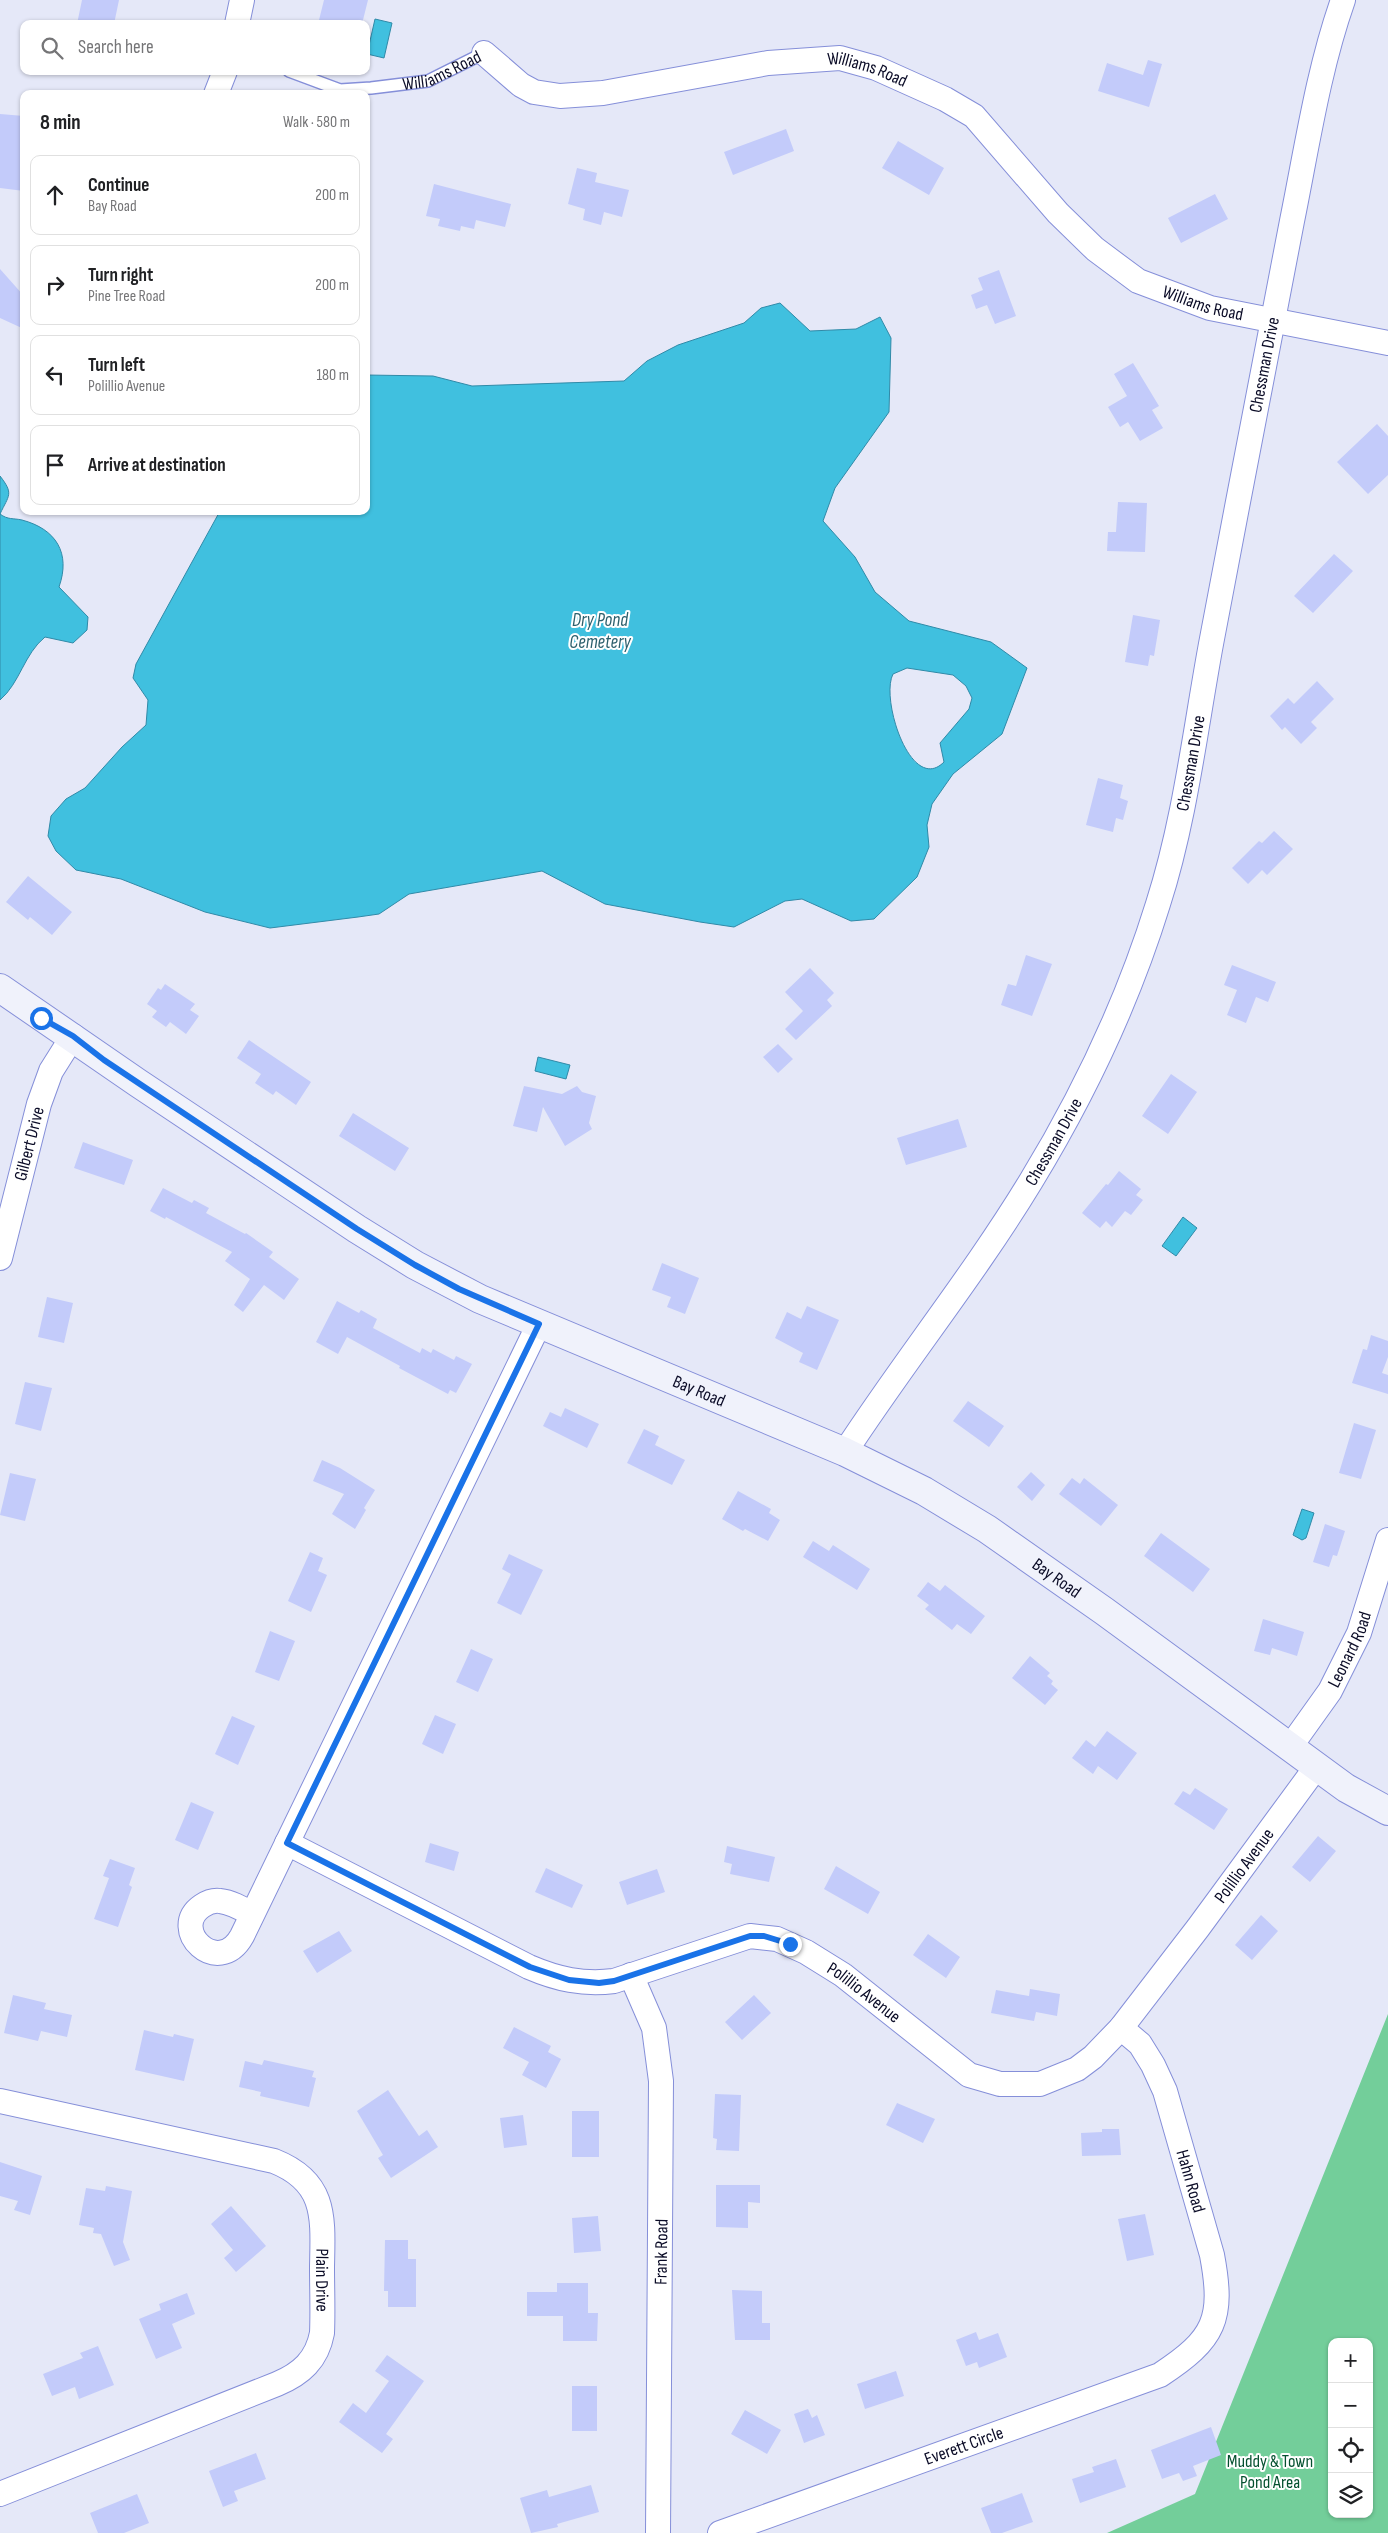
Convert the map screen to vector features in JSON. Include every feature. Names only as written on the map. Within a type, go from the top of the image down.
[{"type":"main road","name":"Bay Road","points":[[0,988],[41,1018],[73,1036],[138,1083],[415,1265],[466,1292],[845,1452],[924,1491],[987,1529],[1104,1610],[1346,1788],[1388,1811]]},
{"type":"street","points":[[238,20],[242,0]]},
{"type":"street","name":"Chessman Drive","points":[[845,1452],[1030,1184],[1069,1115],[1106,1040],[1137,967],[1160,901],[1181,814],[1272,322],[1318,91],[1343,0]]},
{"type":"street","name":"Williams Road","points":[[484,53],[521,85],[534,92],[560,96],[603,93],[768,63],[840,58],[876,68],[945,99],[974,116],[1058,213],[1095,250],[1138,281],[1210,308],[1272,322],[1388,343]]},
{"type":"street","points":[[218,90],[223,75]]},
{"type":"street","name":"Gilbert Drive","points":[[0,1258],[39,1104],[51,1071],[73,1036]]},
{"type":"street","points":[[252,1914],[539,1324]]},
{"type":"street","name":"Leonard Road","points":[[1290,1747],[1330,1691],[1359,1633],[1388,1540]]},
{"type":"street","name":"Polillio Avenue","points":[[287,1843],[544,1973],[583,1982],[614,1981],[745,1938],[764,1936],[777,1939],[806,1952],[842,1975],[957,2068],[969,2075],[1000,2084],[1040,2084],[1059,2078],[1093,2057],[1121,2028],[1175,1959],[1316,1766]]},
{"type":"street","name":"Frank Road","points":[[632,1976],[654,2028],[661,2081],[658,2533]]},
{"type":"street","name":"Hahn Road","points":[[1121,2028],[1140,2044],[1153,2065],[1165,2091],[1212,2255],[1217,2282],[1217,2304],[1213,2325],[1200,2345]]},
{"type":"street","name":"Plain Drive","points":[[0,2101],[274,2161],[293,2170],[307,2182],[318,2199],[323,2218],[322,2333],[317,2351],[300,2372],[277,2384],[0,2494]]},
{"type":"street","name":"Everett Circle","points":[[720,2533],[1160,2375],[1186,2359],[1200,2345]]},
{"type":"lane","name":"Williams Road","points":[[300,75],[340,90],[372,88],[428,81],[484,53]]},
{"type":"green space","name":"Muddy & Town Pond Area","points":[[1388,2014],[1388,2533],[1107,2533],[1195,2494]]},
{"type":"water","points":[[375,19],[392,23],[384,58],[370,55],[370,41]]},
{"type":"water","name":"Dry Pond Cemetery","points":[[780,303],[810,331],[856,329],[880,317],[891,338],[889,412],[835,488],[823,521],[855,557],[875,592],[909,621],[991,642],[1027,668],[1002,734],[953,774],[932,804],[927,825],[929,847],[917,877],[874,919],[851,921],[802,899],[785,901],[734,927],[605,904],[542,871],[409,894],[379,914],[270,928],[205,912],[121,879],[76,870],[56,851],[48,836],[51,816],[66,799],[85,788],[122,747],[146,725],[148,700],[133,678],[136,664],[218,515],[370,515],[370,375],[433,376],[472,386],[624,381],[647,361],[678,345],[744,323],[761,308]],"holes":[[[907,668],[953,675],[966,686],[972,698],[969,709],[940,743],[944,762],[932,769],[920,766],[910,755],[901,740],[895,722],[890,686],[893,674]]]},
{"type":"water","points":[[0,476],[9,491],[9,495],[0,514]]},
{"type":"water","points":[[0,514],[8,518],[34,524],[52,536],[62,553],[62,575],[59,587],[88,617],[87,630],[73,643],[45,637],[32,652],[13,685],[0,700]]},
{"type":"water","points":[[538,1057],[570,1065],[566,1079],[535,1071]]},
{"type":"water","points":[[1183,1217],[1197,1228],[1176,1256],[1162,1246]]},
{"type":"water","points":[[1302,1509],[1314,1513],[1306,1538],[1302,1540],[1293,1535]]},
{"type":"building","points":[[82,0],[119,0],[115,20],[78,20]]},
{"type":"building","points":[[324,0],[368,0],[363,20],[319,20]]},
{"type":"building","points":[[1148,60],[1162,64],[1149,107],[1098,91],[1107,63],[1143,75]]},
{"type":"building","points":[[0,114],[20,116],[20,190],[0,188]]},
{"type":"building","points":[[786,129],[794,151],[733,175],[724,152]]},
{"type":"building","points":[[898,141],[944,168],[929,195],[882,168]]},
{"type":"building","points":[[577,168],[597,173],[595,182],[629,190],[622,217],[604,212],[601,225],[583,220],[585,209],[568,204]]},
{"type":"building","points":[[434,184],[511,204],[505,227],[476,220],[474,229],[461,226],[460,231],[438,226],[440,219],[426,216]]},
{"type":"building","points":[[1215,194],[1228,219],[1181,243],[1168,218]]},
{"type":"building","points":[[0,269],[20,292],[20,327],[0,318]]},
{"type":"building","points":[[999,270],[1016,316],[995,324],[987,305],[976,309],[971,295],[983,290],[978,278]]},
{"type":"building","points":[[1133,363],[1159,406],[1152,410],[1163,428],[1140,441],[1128,422],[1120,427],[1108,407],[1127,396],[1114,374]]},
{"type":"building","points":[[1377,424],[1388,436],[1388,475],[1368,494],[1337,462]]},
{"type":"building","points":[[1118,502],[1147,503],[1145,552],[1107,551],[1108,532],[1116,532]]},
{"type":"building","points":[[1334,554],[1353,571],[1313,613],[1294,596]]},
{"type":"building","points":[[1133,615],[1160,620],[1154,656],[1150,655],[1148,666],[1125,662]]},
{"type":"building","points":[[1317,681],[1334,699],[1311,722],[1317,728],[1301,744],[1285,727],[1282,730],[1270,716],[1288,698],[1294,704]]},
{"type":"building","points":[[1098,778],[1123,785],[1120,798],[1128,801],[1123,820],[1116,818],[1113,832],[1086,825]]},
{"type":"building","points":[[1274,831],[1293,849],[1267,875],[1262,870],[1248,884],[1232,868],[1259,841],[1262,843]]},
{"type":"building","points":[[28,876],[72,912],[52,935],[30,917],[28,920],[6,902]]},
{"type":"building","points":[[1026,955],[1052,964],[1032,1016],[1001,1005],[1008,984],[1016,986]]},
{"type":"building","points":[[1232,965],[1276,982],[1268,1002],[1256,997],[1246,1023],[1227,1015],[1237,990],[1224,985]]},
{"type":"building","points":[[810,968],[834,993],[827,1000],[832,1006],[796,1040],[785,1029],[803,1011],[785,992]]},
{"type":"building","points":[[165,984],[195,1004],[190,1010],[199,1016],[186,1034],[170,1022],[166,1027],[152,1017],[157,1011],[147,1004],[158,988],[161,990]]},
{"type":"building","points":[[249,1040],[311,1082],[296,1105],[276,1091],[273,1095],[255,1083],[261,1074],[237,1058]]},
{"type":"building","points":[[778,1044],[793,1059],[778,1073],[763,1057]]},
{"type":"building","points":[[1171,1074],[1197,1092],[1168,1134],[1142,1116]]},
{"type":"building","points":[[524,1086],[562,1094],[577,1086],[582,1092],[596,1096],[589,1123],[592,1129],[565,1146],[543,1107],[537,1132],[513,1126]]},
{"type":"building","points":[[353,1113],[409,1148],[395,1171],[339,1136]]},
{"type":"building","points":[[958,1119],[967,1147],[906,1165],[897,1138]]},
{"type":"building","points":[[83,1142],[133,1160],[124,1185],[74,1168]]},
{"type":"building","points":[[1119,1171],[1141,1189],[1136,1195],[1143,1200],[1131,1215],[1125,1211],[1112,1227],[1106,1221],[1100,1228],[1082,1213]]},
{"type":"building","points":[[163,1188],[192,1203],[194,1200],[209,1208],[206,1213],[246,1233],[273,1252],[269,1257],[299,1279],[284,1300],[264,1285],[243,1312],[234,1305],[250,1279],[225,1261],[232,1252],[166,1217],[165,1219],[150,1211]]},
{"type":"building","points":[[662,1263],[699,1278],[685,1314],[667,1307],[671,1297],[652,1290]]},
{"type":"building","points":[[47,1297],[73,1303],[64,1343],[38,1337]]},
{"type":"building","points":[[337,1301],[359,1313],[361,1310],[377,1319],[373,1328],[420,1353],[422,1348],[431,1353],[433,1349],[454,1360],[456,1356],[472,1364],[456,1393],[450,1390],[448,1394],[347,1337],[338,1354],[316,1342]]},
{"type":"building","points":[[807,1306],[839,1320],[817,1370],[799,1362],[803,1353],[775,1338],[787,1312],[801,1319]]},
{"type":"building","points":[[1371,1335],[1388,1341],[1388,1357],[1382,1373],[1388,1375],[1388,1394],[1352,1383],[1363,1349],[1367,1350]]},
{"type":"building","points":[[25,1382],[52,1388],[41,1431],[15,1424]]},
{"type":"building","points":[[968,1401],[1004,1426],[989,1447],[953,1421]]},
{"type":"building","points":[[565,1408],[599,1424],[587,1448],[543,1426],[550,1412],[561,1417]]},
{"type":"building","points":[[1354,1423],[1376,1430],[1361,1479],[1339,1473]]},
{"type":"building","points":[[644,1429],[659,1436],[655,1445],[685,1460],[672,1485],[627,1463]]},
{"type":"building","points":[[322,1460],[340,1468],[375,1490],[364,1508],[366,1510],[355,1529],[332,1514],[344,1494],[313,1481]]},
{"type":"building","points":[[1031,1472],[1045,1485],[1032,1501],[1017,1487]]},
{"type":"building","points":[[10,1473],[36,1479],[25,1521],[0,1515]]},
{"type":"building","points":[[1072,1478],[1080,1484],[1084,1478],[1118,1505],[1101,1526],[1059,1494]]},
{"type":"building","points":[[738,1491],[771,1509],[769,1513],[780,1520],[768,1541],[745,1529],[743,1531],[722,1519]]},
{"type":"building","points":[[1325,1524],[1345,1531],[1337,1556],[1333,1555],[1329,1567],[1313,1562]]},
{"type":"building","points":[[1161,1533],[1210,1569],[1193,1592],[1144,1556]]},
{"type":"building","points":[[813,1541],[829,1551],[833,1545],[870,1569],[857,1590],[803,1557]]},
{"type":"building","points":[[310,1552],[323,1558],[318,1571],[327,1575],[311,1612],[288,1601]]},
{"type":"building","points":[[509,1554],[543,1570],[521,1615],[497,1603],[511,1574],[502,1569]]},
{"type":"building","points":[[928,1582],[940,1591],[945,1585],[985,1616],[971,1634],[957,1624],[952,1630],[925,1609],[929,1605],[917,1596]]},
{"type":"building","points":[[1263,1619],[1304,1632],[1297,1656],[1272,1648],[1270,1655],[1254,1651]]},
{"type":"building","points":[[270,1631],[295,1641],[279,1681],[255,1672]]},
{"type":"building","points":[[471,1649],[493,1659],[478,1692],[456,1682]]},
{"type":"building","points":[[1030,1656],[1050,1673],[1047,1676],[1053,1681],[1051,1684],[1058,1690],[1045,1705],[1012,1678]]},
{"type":"building","points":[[435,1715],[456,1724],[443,1754],[422,1744]]},
{"type":"building","points":[[232,1716],[255,1726],[238,1765],[215,1754]]},
{"type":"building","points":[[1107,1731],[1137,1753],[1117,1780],[1098,1766],[1093,1774],[1072,1758],[1086,1740],[1095,1747]]},
{"type":"building","points":[[1195,1788],[1228,1809],[1214,1830],[1174,1804],[1183,1791],[1190,1795]]},
{"type":"building","points":[[191,1802],[214,1812],[198,1850],[175,1840]]},
{"type":"building","points":[[1318,1836],[1336,1851],[1310,1882],[1292,1867]]},
{"type":"building","points":[[430,1843],[459,1852],[454,1871],[425,1862]]},
{"type":"building","points":[[727,1846],[775,1857],[769,1882],[730,1874],[732,1864],[724,1862]]},
{"type":"building","points":[[110,1859],[135,1868],[129,1885],[132,1887],[118,1927],[94,1919],[109,1878],[103,1876]]},
{"type":"building","points":[[836,1866],[880,1892],[868,1914],[824,1889]]},
{"type":"building","points":[[546,1868],[583,1885],[572,1908],[535,1892]]},
{"type":"building","points":[[657,1869],[665,1892],[627,1905],[619,1882]]},
{"type":"building","points":[[1261,1915],[1278,1931],[1252,1960],[1235,1945]]},
{"type":"building","points":[[339,1931],[352,1951],[317,1973],[303,1951]]},
{"type":"building","points":[[928,1934],[960,1957],[946,1978],[913,1955]]},
{"type":"building","points":[[1030,1989],[1060,1994],[1057,2016],[1036,2012],[1034,2021],[991,2013],[996,1990],[1029,1996]]},
{"type":"building","points":[[13,1995],[46,2003],[44,2009],[72,2015],[67,2037],[41,2031],[38,2041],[4,2033]]},
{"type":"building","points":[[754,1995],[771,2013],[742,2040],[725,2022]]},
{"type":"building","points":[[514,2027],[551,2046],[548,2052],[561,2059],[546,2088],[522,2075],[529,2062],[503,2048]]},
{"type":"building","points":[[144,2030],[173,2037],[174,2034],[194,2039],[184,2081],[135,2070]]},
{"type":"building","points":[[264,2060],[314,2071],[312,2077],[316,2078],[309,2107],[260,2096],[261,2092],[239,2087],[245,2061],[262,2065]]},
{"type":"building","points":[[388,2090],[419,2136],[427,2130],[438,2147],[391,2178],[378,2158],[383,2155],[357,2111]]},
{"type":"building","points":[[715,2094],[741,2095],[739,2151],[716,2150],[717,2139],[713,2138]]},
{"type":"building","points":[[897,2103],[935,2119],[923,2143],[886,2125]]},
{"type":"building","points":[[572,2111],[599,2111],[599,2157],[572,2157]]},
{"type":"building","points":[[523,2115],[527,2145],[504,2148],[500,2118]]},
{"type":"building","points":[[1102,2129],[1119,2129],[1121,2155],[1082,2156],[1081,2133],[1102,2132]]},
{"type":"building","points":[[0,2162],[42,2176],[30,2215],[14,2210],[18,2201],[0,2196]]},
{"type":"building","points":[[716,2185],[760,2185],[760,2203],[748,2202],[748,2228],[716,2227]]},
{"type":"building","points":[[106,2186],[132,2191],[123,2242],[130,2260],[114,2266],[101,2234],[93,2233],[94,2228],[79,2225],[86,2188],[105,2191]]},
{"type":"building","points":[[231,2206],[266,2246],[236,2272],[224,2258],[233,2250],[211,2224]]},
{"type":"building","points":[[1145,2214],[1154,2255],[1127,2261],[1118,2219]]},
{"type":"building","points":[[598,2216],[601,2251],[574,2253],[572,2218]]},
{"type":"building","points":[[385,2240],[408,2240],[408,2259],[416,2259],[416,2307],[388,2307],[388,2291],[384,2291]]},
{"type":"building","points":[[557,2283],[588,2283],[588,2313],[598,2313],[597,2341],[563,2341],[563,2316],[527,2316],[527,2292],[557,2292]]},
{"type":"building","points":[[732,2290],[762,2291],[762,2323],[770,2323],[770,2340],[735,2340]]},
{"type":"building","points":[[187,2293],[195,2314],[172,2324],[182,2348],[156,2359],[139,2319],[161,2310],[159,2304]]},
{"type":"building","points":[[976,2332],[979,2340],[998,2333],[1007,2357],[979,2368],[977,2362],[966,2366],[956,2340]]},
{"type":"building","points":[[98,2346],[114,2385],[79,2399],[75,2387],[52,2396],[43,2374],[83,2358],[80,2353]]},
{"type":"building","points":[[387,2355],[424,2381],[386,2434],[393,2439],[382,2453],[339,2422],[353,2403],[366,2413],[389,2381],[375,2371]]},
{"type":"building","points":[[896,2371],[904,2396],[865,2409],[857,2384]]},
{"type":"building","points":[[572,2386],[597,2386],[597,2431],[572,2431]]},
{"type":"building","points":[[808,2409],[812,2418],[817,2415],[825,2435],[804,2443],[794,2414]]},
{"type":"building","points":[[745,2410],[781,2430],[767,2454],[731,2434]]},
{"type":"building","points":[[1211,2427],[1221,2455],[1193,2466],[1197,2476],[1183,2481],[1179,2473],[1162,2479],[1151,2450]]},
{"type":"building","points":[[256,2453],[266,2479],[234,2491],[238,2501],[223,2507],[209,2471]]},
{"type":"building","points":[[1116,2459],[1126,2487],[1080,2503],[1072,2479],[1094,2472],[1092,2467]]},
{"type":"building","points":[[591,2485],[599,2512],[557,2524],[558,2527],[531,2533],[520,2498],[547,2490],[549,2497]]},
{"type":"building","points":[[1022,2493],[1033,2522],[1002,2533],[991,2533],[981,2508]]},
{"type":"building","points":[[137,2494],[149,2523],[124,2533],[98,2533],[90,2513]]},
{"type":"route","points":[[41,1018],[73,1036],[104,1060],[357,1229],[415,1265],[480,1299],[539,1324],[287,1843],[530,1967],[556,1978],[599,1983],[614,1981],[750,1936],[764,1936],[790,1944]]}]
